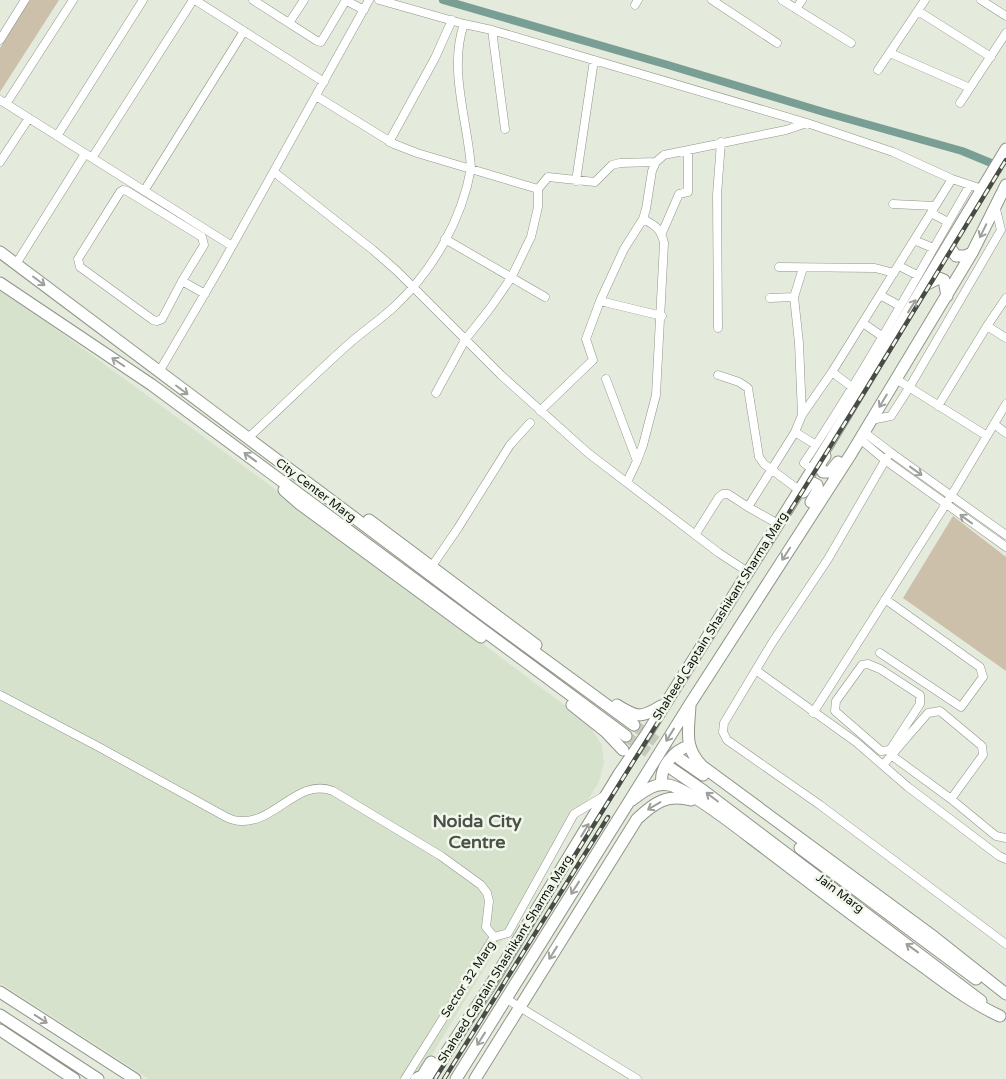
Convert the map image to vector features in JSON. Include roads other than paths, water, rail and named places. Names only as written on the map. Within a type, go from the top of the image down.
[{"type":"main road","name":"Shaheed Captain Shashikant Sharma Marg","points":[[429,1079],[490,986],[619,774],[665,705],[829,442],[1003,154]]},
{"type":"main road","name":"Shaheed Captain Shashikant Sharma Marg","points":[[456,1079],[628,802],[851,454],[972,253],[995,205],[1004,191]]},
{"type":"main road","points":[[950,242],[951,249],[956,256],[965,256],[972,253]]},
{"type":"main road","name":"City Center Marg","points":[[2,254],[489,619],[634,725]]},
{"type":"main road","points":[[924,286],[939,278],[944,280],[946,296]]},
{"type":"main road","name":"City Center Marg","points":[[0,283],[152,385],[626,736]]},
{"type":"main road","points":[[829,442],[820,465],[823,472],[830,472],[836,464],[851,454]]},
{"type":"main road","points":[[279,462],[297,469],[325,487],[620,707],[632,713],[648,714]]},
{"type":"main road","points":[[269,471],[282,489],[300,504],[462,624],[514,659],[606,732],[623,750]]},
{"type":"main road","points":[[779,521],[808,485],[812,482],[815,483],[818,490],[800,521],[799,534]]},
{"type":"main road","points":[[690,704],[689,746],[696,760],[702,766],[926,931],[1006,994]]},
{"type":"main road","points":[[619,774],[619,764],[623,750],[648,714],[665,705]]},
{"type":"main road","points":[[662,784],[661,777],[668,763],[676,752],[689,746]]},
{"type":"main road","name":"Jain Marg","points":[[680,758],[1006,1000]]},
{"type":"main road","name":"Jain Marg","points":[[672,769],[1003,1018]]},
{"type":"main road","points":[[628,802],[652,786],[662,784],[676,787],[727,820],[959,994],[979,1007],[1003,1018]]},
{"type":"main road","points":[[475,1079],[637,819],[667,798],[681,798],[700,802]]},
{"type":"main road","points":[[0,992],[135,1079]]},
{"type":"main road","points":[[0,1015],[98,1079]]},
{"type":"main road","points":[[416,1079],[423,1075],[448,1038],[463,1026]]},
{"type":"main road","points":[[0,1030],[74,1079]]},
{"type":"street","points":[[0,40],[26,0]]},
{"type":"street","points":[[73,0],[3,102],[232,246]]},
{"type":"street","points":[[57,136],[143,0]]},
{"type":"street","points":[[16,264],[194,0],[324,82]]},
{"type":"street","points":[[253,0],[320,42],[346,0],[364,10]]},
{"type":"street","points":[[289,23],[304,0]]},
{"type":"street","points":[[159,372],[274,172],[369,0]]},
{"type":"street","points":[[379,0],[492,30],[807,123],[893,152],[952,179],[982,188]]},
{"type":"street","points":[[712,0],[777,43]]},
{"type":"street","points":[[782,0],[852,43]]},
{"type":"street","points":[[796,9],[802,0]]},
{"type":"street","points":[[878,70],[925,0]]},
{"type":"street","points":[[981,0],[1006,16]]},
{"type":"street","points":[[918,11],[991,57]]},
{"type":"street","points":[[389,142],[435,58],[452,20]]},
{"type":"street","points":[[248,438],[413,287],[426,272],[445,239],[461,207],[468,186],[471,168],[457,58],[459,37],[464,24]]},
{"type":"street","points":[[492,30],[505,129]]},
{"type":"street","points":[[144,191],[244,31]]},
{"type":"street","points":[[960,103],[1006,33]]},
{"type":"street","points":[[890,53],[970,88]]},
{"type":"street","points":[[576,180],[594,60]]},
{"type":"street","points":[[316,96],[389,142],[417,153],[538,189]]},
{"type":"street","points":[[0,162],[29,118]]},
{"type":"street","points":[[540,411],[593,360],[586,340],[600,301],[624,249],[643,219],[652,171],[656,162],[664,155],[778,132],[807,123]]},
{"type":"street","points":[[718,328],[717,195],[721,142]]},
{"type":"street","points":[[662,233],[679,194],[688,192],[688,150]]},
{"type":"street","points":[[436,393],[464,340],[512,278],[531,237],[538,207],[538,189],[548,176],[595,182],[612,165],[656,162]]},
{"type":"street","points":[[274,172],[373,250],[413,287],[464,340],[588,453],[719,554],[748,572]]},
{"type":"street","points":[[748,507],[795,432],[802,415],[832,372],[952,179]]},
{"type":"street","points":[[812,469],[804,463],[883,337],[970,185]]},
{"type":"street","points":[[123,190],[127,191],[202,237],[204,245],[182,281],[162,319],[157,321],[80,267],[78,259],[120,192],[123,190]]},
{"type":"street","points":[[893,204],[933,210],[948,222]]},
{"type":"street","points":[[871,420],[891,416],[1001,230],[995,205]]},
{"type":"street","points":[[627,482],[643,444],[656,394],[662,316],[664,243],[662,233],[656,226],[643,219]]},
{"type":"street","points":[[445,239],[545,297]]},
{"type":"street","points":[[914,240],[933,248]]},
{"type":"street","points":[[778,268],[896,269],[917,276]]},
{"type":"street","points":[[802,268],[794,297],[799,343],[802,415]]},
{"type":"street","points":[[182,281],[205,294]]},
{"type":"street","points":[[880,295],[900,306]]},
{"type":"street","points":[[770,298],[794,297]]},
{"type":"street","points":[[938,406],[1006,298]]},
{"type":"street","points":[[600,301],[662,316]]},
{"type":"street","points":[[863,323],[883,337]]},
{"type":"street","points":[[987,326],[1006,338]]},
{"type":"street","points":[[832,372],[852,387]]},
{"type":"street","points":[[718,375],[739,382],[748,388],[759,457],[771,470],[799,490]]},
{"type":"street","points":[[606,379],[637,461]]},
{"type":"street","points":[[896,380],[986,436]]},
{"type":"street","points":[[813,713],[951,496],[1006,404]]},
{"type":"street","points":[[432,566],[510,445],[530,423]]},
{"type":"street","points":[[994,424],[1006,433]]},
{"type":"street","points":[[795,432],[816,445]]},
{"type":"street","points":[[862,436],[890,452],[1006,535]]},
{"type":"street","points":[[862,436],[885,460],[1006,547]]},
{"type":"street","points":[[890,452],[828,559],[772,643],[757,671],[724,723],[723,732],[727,740],[820,805],[1006,944]]},
{"type":"street","points":[[695,535],[723,494],[728,494],[748,507],[779,521]]},
{"type":"street","points":[[880,653],[961,708],[983,677],[980,667],[885,599]]},
{"type":"street","points":[[880,669],[889,659]]},
{"type":"street","points":[[868,664],[880,669],[920,695],[920,704],[890,750],[881,751],[835,711],[836,701],[862,665],[868,664]]},
{"type":"street","points":[[757,671],[856,742],[908,787],[999,856],[1006,859]]},
{"type":"street","points":[[0,695],[226,817],[240,822],[267,814],[306,790],[324,788],[333,792],[441,856],[481,885],[487,893],[489,901],[486,927],[494,937]]},
{"type":"street","points":[[883,765],[928,713],[940,711],[982,746],[983,755],[951,799]]},
{"type":"street","points":[[891,755],[951,799],[996,836],[1006,838]]},
{"type":"street","name":"Sector 32 Marg","points":[[406,1079],[494,937],[508,932],[574,814],[607,794]]},
{"type":"street","points":[[506,998],[637,1079]]},
{"type":"waterway","points":[[443,0],[962,151],[996,165]]},
{"type":"tunnel","points":[[634,725],[680,759]]},
{"type":"tunnel","points":[[626,736],[664,764]]},
{"type":"railway","points":[[435,1079],[860,399],[1006,160]]},
{"type":"railway","points":[[444,1079],[608,817]]},
{"type":"district","name":"Noida City Centre","points":[[477,831]]}]
